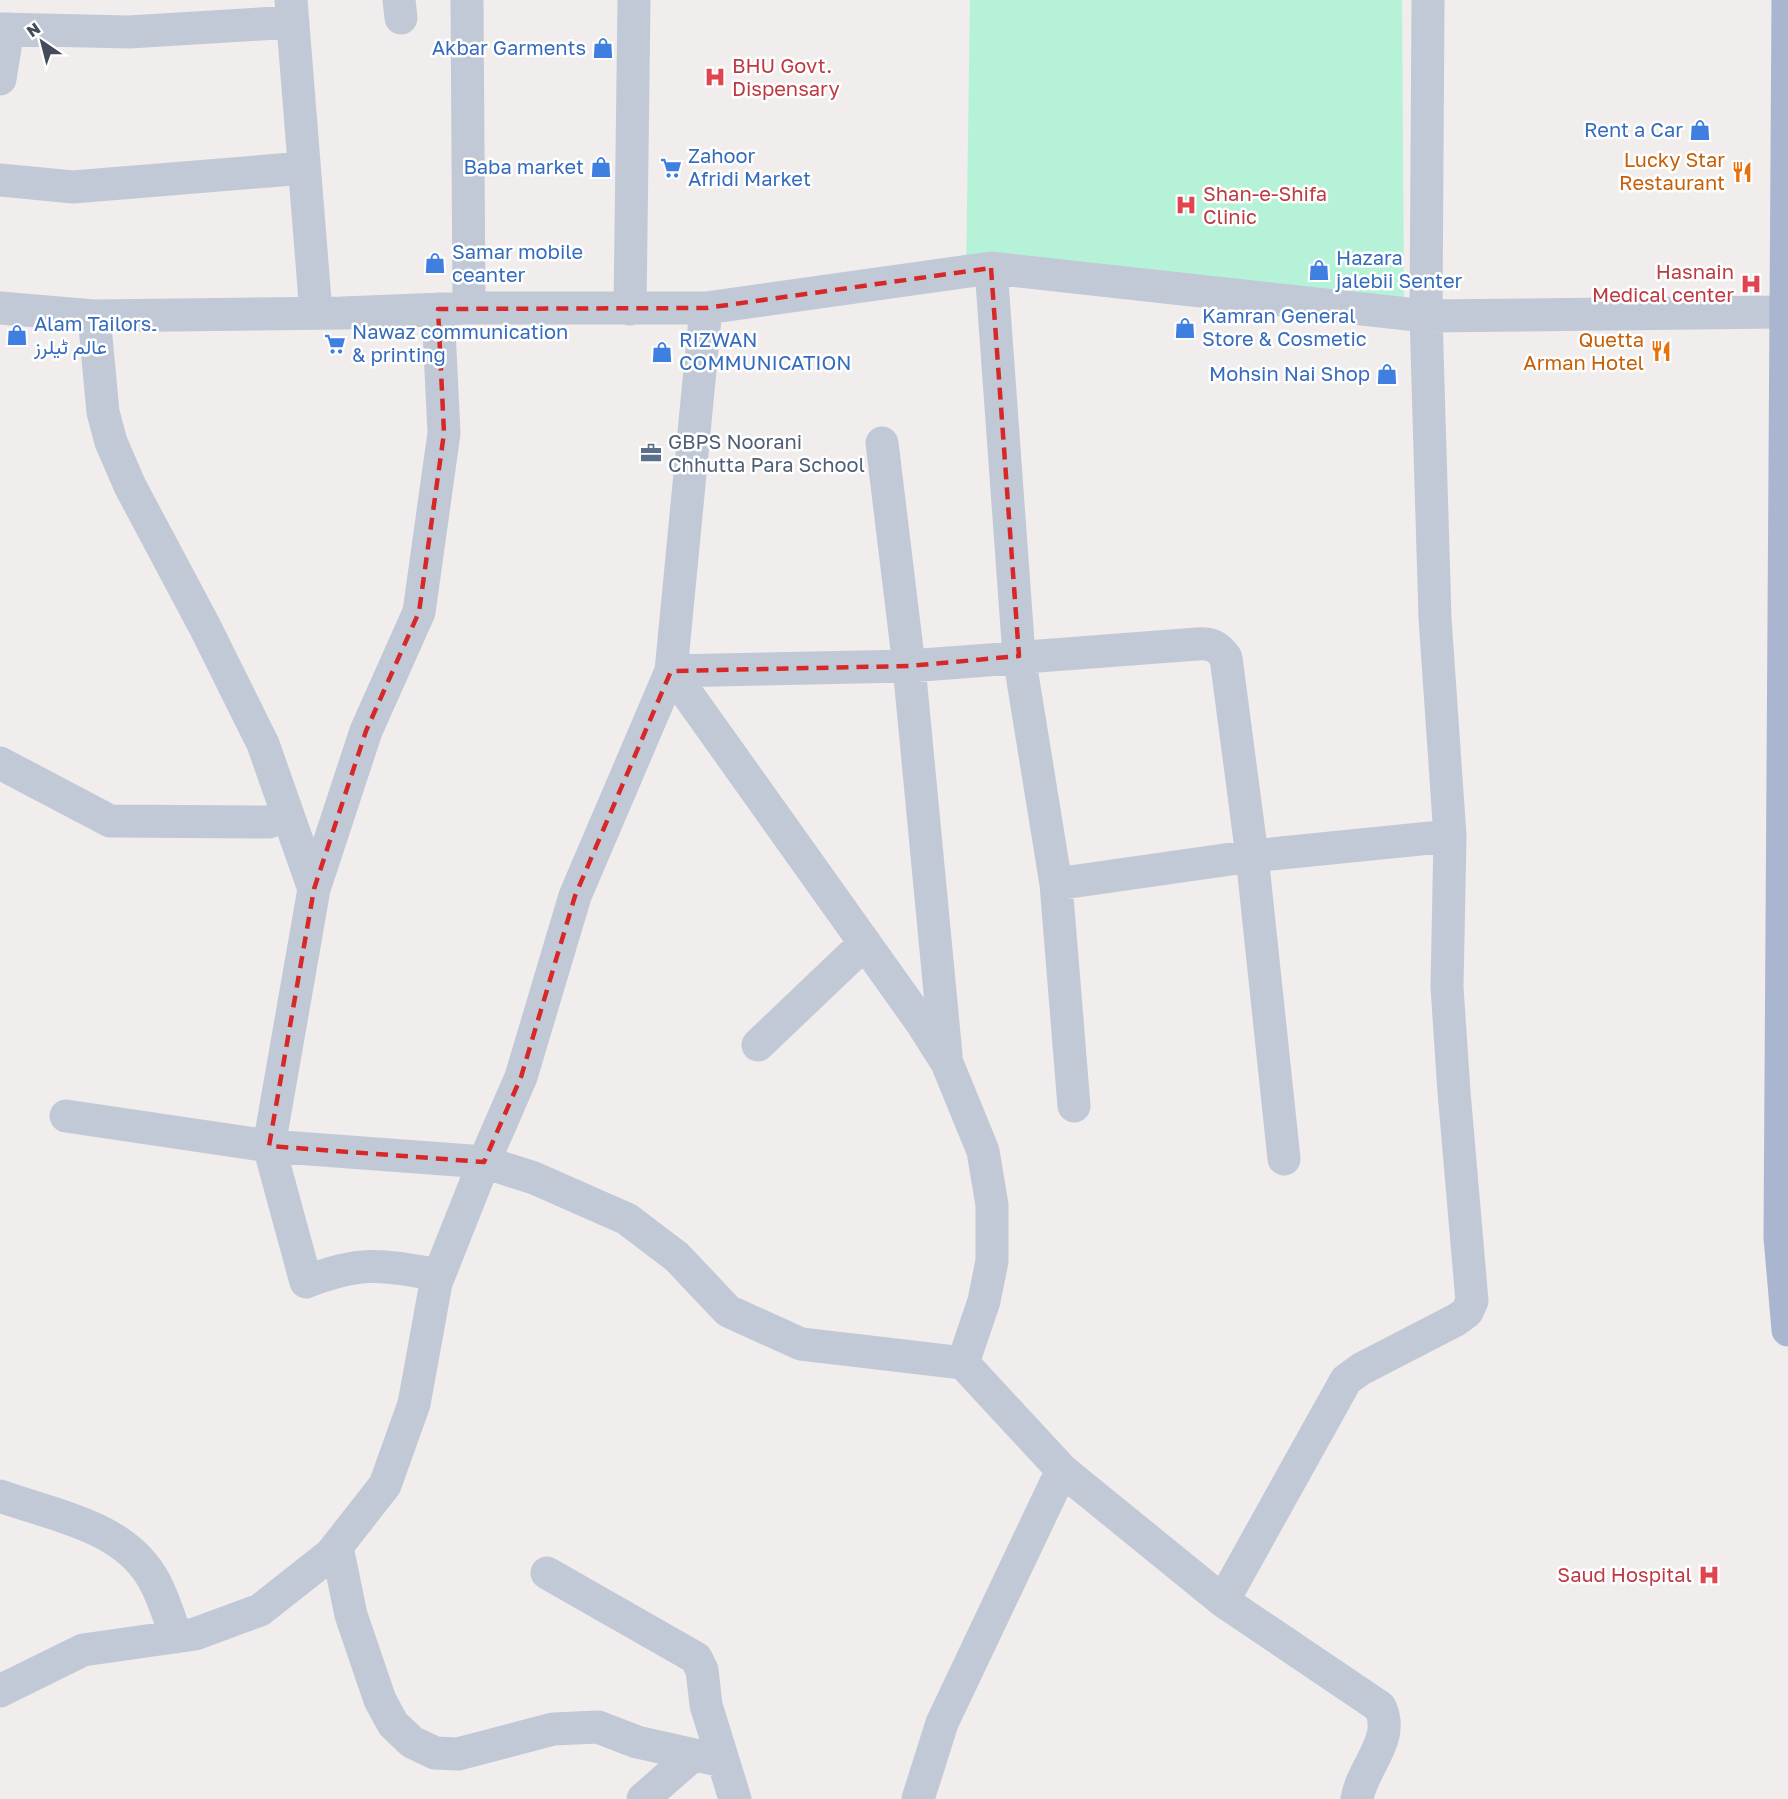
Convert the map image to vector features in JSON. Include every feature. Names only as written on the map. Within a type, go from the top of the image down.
[{"type":"main road","points":[[1788,0],[1780,1237],[1788,1330]]},
{"type":"street","points":[[439,1275],[384,1265],[360,1266],[331,1272],[306,1282],[269,1146],[314,889],[366,731],[419,612],[444,433],[453,309],[467,0]]},
{"type":"street","points":[[630,309],[634,0]]},
{"type":"street","points":[[1223,1601],[1346,1380],[1360,1369],[1456,1320],[1467,1312],[1472,1301],[1447,987],[1450,836],[1435,618],[1426,316],[1428,0]]},
{"type":"street","points":[[0,79],[4,29],[129,32],[292,11],[316,313]]},
{"type":"street","points":[[0,180],[73,187],[304,168]]},
{"type":"street","points":[[991,268],[1019,656],[1056,884],[1074,1106]]},
{"type":"street","points":[[0,308],[94,316],[453,309],[705,308],[991,268],[1426,316],[1787,312]]},
{"type":"street","points":[[0,1691],[83,1650],[195,1634],[260,1610],[331,1554],[385,1485],[414,1404],[436,1283],[521,1077],[575,896],[671,670],[705,308]]},
{"type":"street","points":[[94,316],[103,412],[111,442],[130,486],[205,627],[263,744],[314,889]]},
{"type":"street","points":[[882,443],[909,666],[947,1063]]},
{"type":"street","points":[[671,670],[909,666],[1197,644],[1215,646],[1221,650],[1226,658],[1252,856],[1284,1160]]},
{"type":"street","points":[[671,670],[866,943],[947,1063],[983,1151],[992,1205],[992,1261],[984,1301],[963,1363]]},
{"type":"street","points":[[0,763],[110,821],[269,822]]},
{"type":"street","points":[[1056,884],[1252,856],[1450,836]]},
{"type":"street","points":[[758,1046],[866,943]]},
{"type":"street","points":[[66,1116],[269,1146],[484,1162],[534,1178],[627,1219],[677,1257],[728,1311],[801,1344],[963,1363],[1062,1470],[1223,1601],[1380,1707],[1386,1718],[1385,1732],[1357,1799]]},
{"type":"street","points":[[918,1799],[942,1723],[1062,1470]]},
{"type":"street","points":[[0,1496],[92,1527],[117,1540],[136,1556],[152,1575],[176,1637]]},
{"type":"street","points":[[337,1546],[351,1615],[380,1700],[393,1724],[412,1742],[435,1753],[458,1754],[553,1729],[598,1727],[637,1742],[707,1758]]},
{"type":"street","points":[[547,1573],[696,1658],[702,1670],[706,1705],[707,1758],[735,1799]]},
{"type":"street","points":[[642,1799],[707,1758]]},
{"type":"highlighted area","points":[[991,268],[1019,656],[909,666],[671,671],[575,896],[521,1077],[484,1162],[269,1146],[314,889],[366,731],[419,612],[444,433],[438,309],[706,308]]},
{"type":"green space","points":[[970,0],[1402,0],[1404,297],[966,277]]},
{"type":"place","name":"Akbar Garments","points":[[603,48]]},
{"type":"place","name":"BHU Govt. Dispensary","points":[[715,77]]},
{"type":"place","name":"Rent a Car","points":[[1700,130]]},
{"type":"place","name":"Baba market","points":[[601,167]]},
{"type":"place","name":"Zahoor Afridi Market","points":[[671,168]]},
{"type":"place","name":"Lucky Star Restaurant","points":[[1742,172]]},
{"type":"place","name":"Shan-e-Shifa Clinic","points":[[1186,205]]},
{"type":"place","name":"Samar mobile ceanter","points":[[435,263]]},
{"type":"place","name":"Hazara jalebii Senter","points":[[1319,270]]},
{"type":"place","name":"Hasnain Medical center","points":[[1751,284]]},
{"type":"place","name":"Kamran General Store & Cosmetic","points":[[1185,328]]},
{"type":"place","name":"Alam Tailors۔ عالم ٹیلرز","points":[[17,335]]},
{"type":"place","name":"Nawaz communication & printing","points":[[335,344]]},
{"type":"place","name":"Quetta Arman Hotel","points":[[1661,351]]},
{"type":"place","name":"RIZWAN COMMUNICATION","points":[[662,352]]},
{"type":"place","name":"Mohsin Nai Shop","points":[[1387,374]]},
{"type":"place","name":"GBPS Noorani Chhutta Para School","points":[[651,453]]},
{"type":"place","name":"Saud Hospital","points":[[1709,1575]]}]
